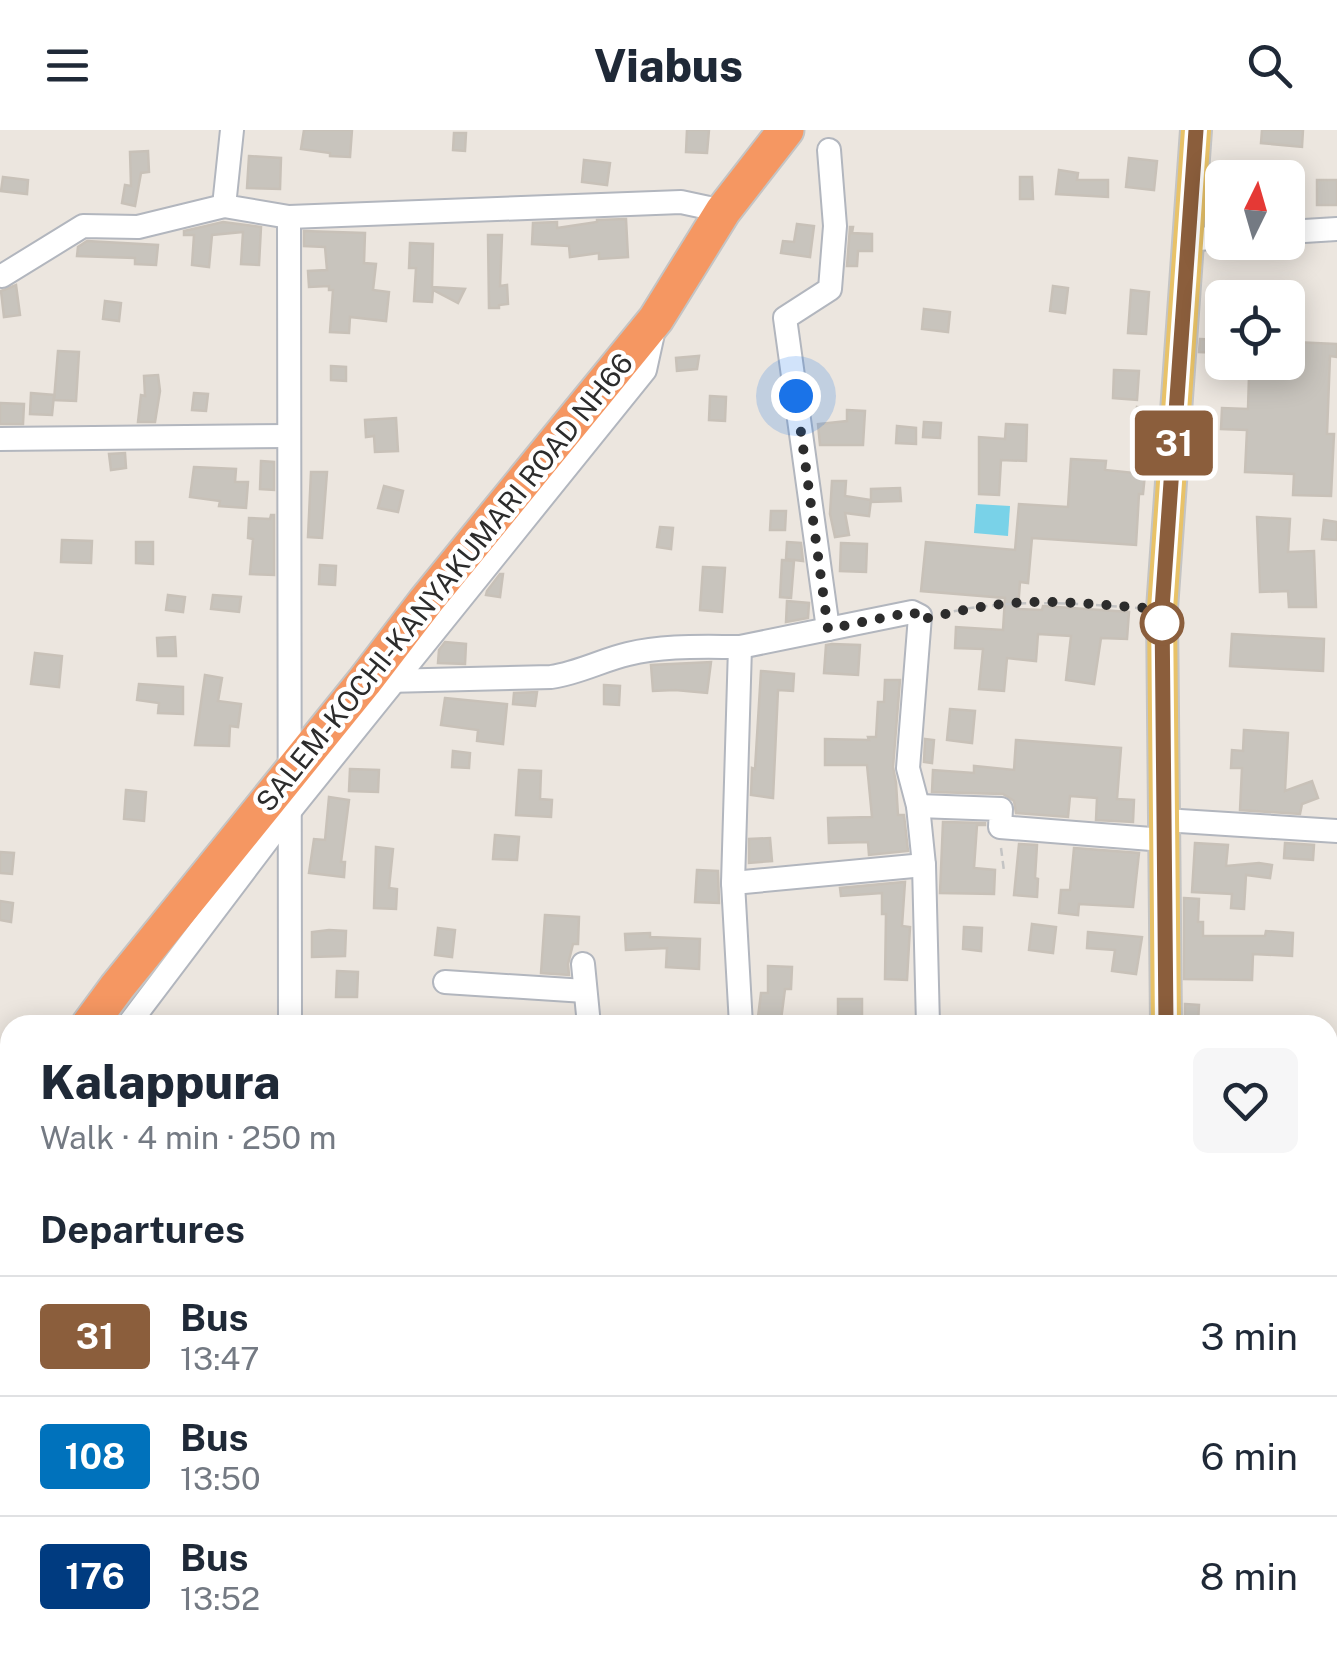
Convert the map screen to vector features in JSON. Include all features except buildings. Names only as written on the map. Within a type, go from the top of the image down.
[{"type":"highway","name":"SALEM-KOCHI-KANYAKUMARI ROAD NH66","points":[[96,1015],[288,774],[379,681],[426,601],[656,318],[724,211],[786,130]]},
{"type":"main road","points":[[1166,1015],[1162,609],[1196,130]]},
{"type":"street","points":[[224,206],[232,130]]},
{"type":"street","points":[[828,629],[786,318],[830,290],[834,226],[829,150]]},
{"type":"street","points":[[2,276],[82,226],[138,226],[224,206],[289,217],[680,202],[724,211]]},
{"type":"street","points":[[289,217],[290,1015]]},
{"type":"street","points":[[1305,231],[1337,229]]},
{"type":"street","points":[[1187,240],[1205,238]]},
{"type":"street","points":[[0,439],[289,436]]},
{"type":"street","points":[[136,1015],[289,812],[379,681],[551,677],[572,674],[628,654],[662,648],[740,647],[912,612],[920,620],[908,768],[918,806],[924,865],[928,1015]]},
{"type":"street","points":[[740,647],[734,882],[740,1015]]},
{"type":"street","points":[[918,806],[1002,809],[1000,827],[1337,831]]},
{"type":"street","points":[[734,882],[924,865]]},
{"type":"street","points":[[584,964],[587,1015]]},
{"type":"street","points":[[445,982],[585,991]]},
{"type":"path","points":[[920,620],[966,608],[1044,602],[1162,609]]},
{"type":"path","points":[[1000,827],[1004,871]]},
{"type":"water","points":[[976,504],[1010,506],[1008,536],[974,533]]},
{"type":"bus line","name":"31","points":[[1166,1015],[1162,609],[1196,130]]},
{"type":"route","points":[[796,396],[828,629],[912,612],[920,620],[966,608],[1044,602],[1162,609],[1162,623]]}]
